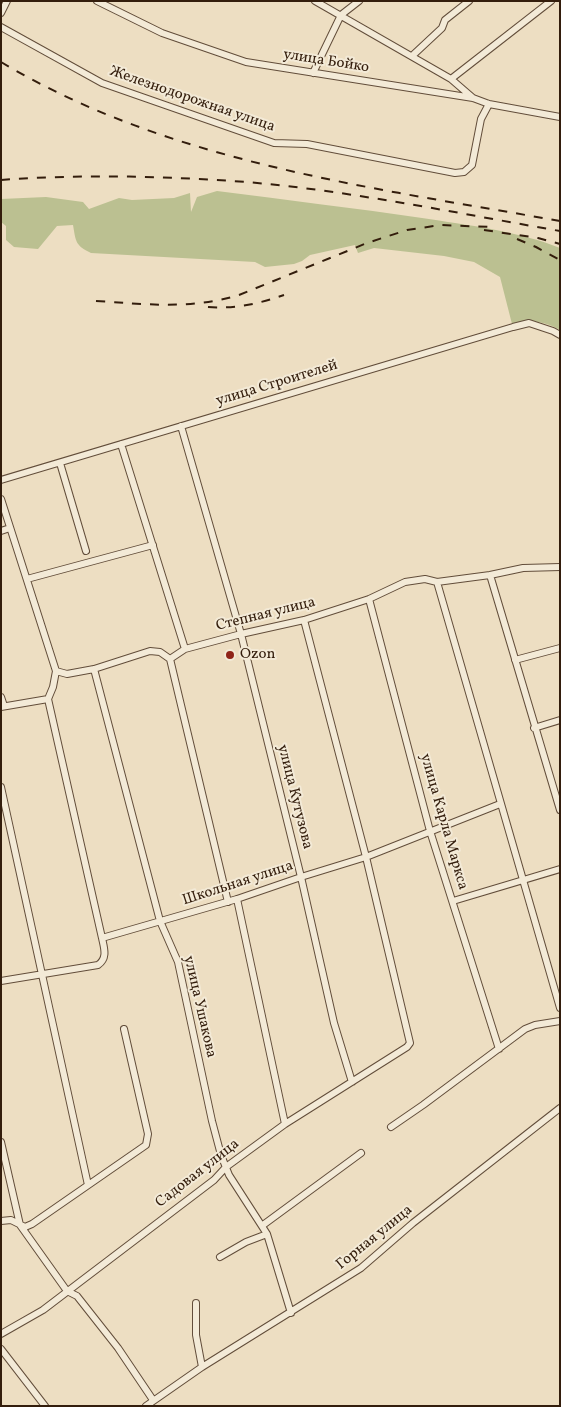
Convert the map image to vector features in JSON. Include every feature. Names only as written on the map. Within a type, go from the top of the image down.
[{"type":"street","points":[[1,13],[7,1]]},
{"type":"street","name":"улица Бойко","points":[[97,1],[162,34],[246,62],[473,98],[489,104],[560,117]]},
{"type":"street","points":[[315,1],[451,79],[473,98]]},
{"type":"street","points":[[313,72],[341,15],[359,1]]},
{"type":"street","points":[[412,56],[442,28],[445,20],[469,1]]},
{"type":"street","points":[[451,79],[551,1]]},
{"type":"street","name":"Железнодорожная улица","points":[[1,27],[102,83],[274,143],[307,144],[459,173],[464,172],[472,165],[481,119],[489,104]]},
{"type":"street","name":"улица Строителей","points":[[1,480],[513,327],[529,323],[560,335]]},
{"type":"street","name":"улица Кутузова","points":[[181,426],[241,634],[301,877],[334,1023],[352,1082]]},
{"type":"street","points":[[121,444],[185,649]]},
{"type":"street","points":[[60,462],[86,551]]},
{"type":"street","points":[[1,499],[56,671],[53,688],[48,698],[105,956],[98,965],[1,981]]},
{"type":"street","points":[[1,531],[10,528]]},
{"type":"street","points":[[26,579],[153,545]]},
{"type":"street","name":"Степная улица","points":[[170,659],[185,649],[304,620],[369,599],[405,582],[425,579],[437,582],[490,575],[523,568],[560,567]]},
{"type":"street","points":[[490,575],[534,728],[558,797],[560,810]]},
{"type":"street","points":[[437,582],[560,1008]]},
{"type":"street","name":"улица Карла Маркса","points":[[369,599],[430,831],[499,1049]]},
{"type":"street","points":[[304,620],[366,857]]},
{"type":"street","points":[[515,660],[560,648]]},
{"type":"street","points":[[56,671],[67,674],[94,669],[150,651],[160,652],[170,659],[228,902]]},
{"type":"street","name":"улица Ушакова","points":[[94,669],[160,921],[178,962],[212,1121],[221,1154],[229,1175],[263,1225],[267,1234],[291,1313]]},
{"type":"street","points":[[1,697],[3,707],[48,698]]},
{"type":"street","points":[[534,728],[560,720]]},
{"type":"street","points":[[1,787],[88,1185]]},
{"type":"street","name":"Школьная улица","points":[[102,938],[228,902],[366,857],[500,804]]},
{"type":"street","name":"Садовая улица","points":[[1,1334],[43,1310],[214,1180],[226,1167],[285,1124],[410,1044],[366,857]]},
{"type":"street","points":[[453,901],[560,869]]},
{"type":"street","points":[[237,899],[285,1124]]},
{"type":"street","points":[[391,1127],[525,1029],[535,1025],[560,1021]]},
{"type":"street","points":[[1,1221],[11,1220],[25,1227],[32,1224],[146,1145],[148,1139],[124,1029]]},
{"type":"street","name":"Горная улица","points":[[146,1406],[202,1367],[361,1268],[413,1223],[560,1108]]},
{"type":"street","points":[[1,1142],[20,1225],[67,1291],[78,1296],[118,1348],[153,1400]]},
{"type":"street","points":[[263,1225],[361,1153]]},
{"type":"street","points":[[220,1257],[246,1242],[267,1234]]},
{"type":"street","points":[[196,1303],[196,1335],[202,1367]]},
{"type":"street","points":[[1,1349],[45,1406]]},
{"type":"green space","points":[[217,191],[474,226],[527,237],[560,248],[560,330],[536,322],[524,321],[512,324],[500,277],[474,262],[444,256],[374,248],[358,253],[355,245],[310,255],[294,264],[265,267],[255,262],[91,253],[82,248],[77,242],[73,225],[57,226],[38,249],[14,247],[6,240],[6,226],[1,222],[1,199],[46,197],[83,202],[89,209],[119,198],[132,200],[174,198],[190,193],[191,212],[197,197]]},
{"type":"railway","points":[[1,62],[66,96],[133,125],[202,148],[272,167],[344,182],[560,221]]},
{"type":"railway","points":[[1,180],[124,176],[246,182],[365,197],[560,231]]},
{"type":"railway","points":[[96,301],[168,305],[221,300],[239,295],[367,243],[407,230],[441,225],[491,227]]},
{"type":"railway","points":[[484,230],[538,238],[560,244]]},
{"type":"railway","points":[[517,239],[560,260]]},
{"type":"railway","points":[[208,307],[246,305],[284,295]]},
{"type":"place","name":"Ozon","points":[[230,655]]}]
